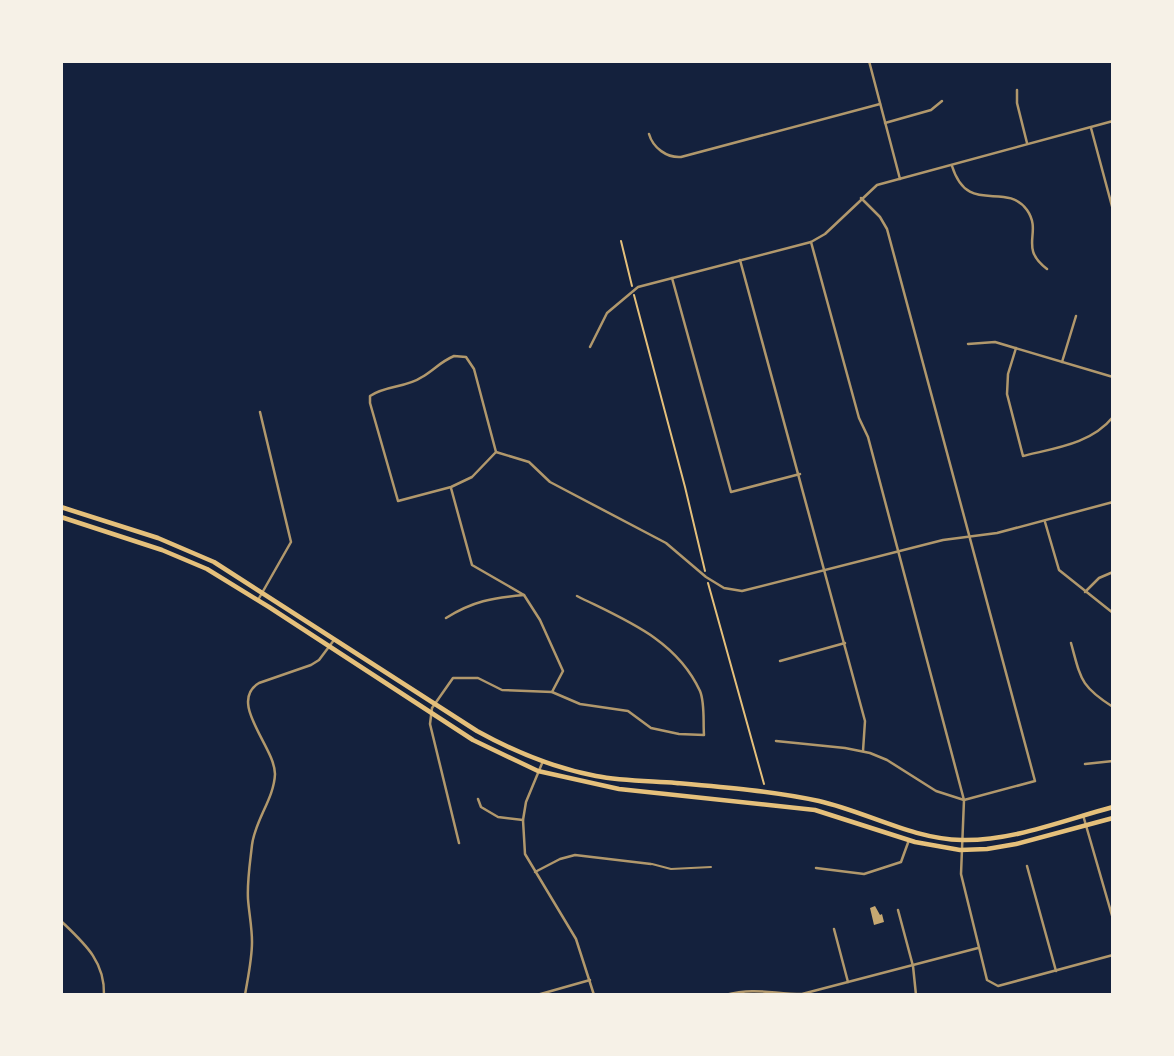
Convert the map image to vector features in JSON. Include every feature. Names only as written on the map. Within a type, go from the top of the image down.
[{"type":"main road","points":[[61,507],[192,552],[234,573],[334,639],[488,749],[538,771],[619,789],[815,810],[934,847],[960,850],[1016,844],[1113,818]]},
{"type":"main road","points":[[61,517],[175,555],[207,569],[328,647],[477,732],[543,761],[597,776],[706,786],[817,801],[917,833],[961,840],[1012,834],[1113,807]]},
{"type":"street","points":[[869,61],[900,179]]},
{"type":"street","points":[[1017,90],[1017,103],[1027,143]]},
{"type":"street","points":[[885,123],[931,110],[942,102]]},
{"type":"street","points":[[649,134],[651,142],[667,156],[681,158],[880,104]]},
{"type":"street","points":[[590,347],[607,313],[633,290],[811,242],[825,234],[877,185],[1113,121]]},
{"type":"street","points":[[1091,127],[1113,209]]},
{"type":"street","points":[[952,166],[959,184],[966,191],[1011,199],[1026,209],[1033,229],[1031,249],[1034,257],[1047,269]]},
{"type":"street","points":[[776,741],[863,751],[887,760],[936,791],[964,800],[1035,781],[887,229],[880,217],[861,198]]},
{"type":"street","points":[[811,242],[859,418],[869,437],[964,800],[960,850],[962,884],[987,980],[998,986],[1113,954]]},
{"type":"street","points":[[740,260],[866,721],[863,751]]},
{"type":"street","points":[[672,278],[731,492],[800,474]]},
{"type":"street","points":[[1062,362],[1076,316]]},
{"type":"street","points":[[968,344],[995,342],[1113,377]]},
{"type":"street","points":[[1016,348],[1008,374],[1007,394],[1023,456],[1090,437],[1113,417]]},
{"type":"street","points":[[454,356],[466,356],[474,369],[496,452],[472,477],[451,487],[398,502],[370,396],[379,390],[410,383],[440,362],[454,356]]},
{"type":"street","points":[[258,600],[291,542],[260,412]]},
{"type":"street","points":[[496,452],[529,462],[550,482],[666,542],[706,577],[724,588],[742,591],[943,540],[969,538],[1113,502]]},
{"type":"street","points":[[451,487],[472,565],[524,595],[540,620],[563,671],[552,692]]},
{"type":"street","points":[[1044,521],[1059,570],[1113,613]]},
{"type":"street","points":[[1085,592],[1099,578],[1113,572]]},
{"type":"street","points":[[446,618],[469,604],[494,597],[524,595]]},
{"type":"street","points":[[459,844],[430,724],[433,708],[453,678],[478,678],[502,690],[552,692],[580,704],[628,711],[650,728],[679,734],[705,735],[701,693],[677,657],[646,630],[577,596]]},
{"type":"street","points":[[245,995],[252,946],[248,890],[253,841],[257,823],[271,794],[275,775],[271,756],[250,712],[248,695],[259,683],[315,663],[334,639]]},
{"type":"street","points":[[780,660],[845,643]]},
{"type":"street","points":[[1071,643],[1082,683],[1113,707]]},
{"type":"street","points":[[543,761],[526,802],[523,820],[525,854],[576,939],[594,995]]},
{"type":"street","points":[[1085,764],[1113,761]]},
{"type":"street","points":[[478,799],[481,807],[498,817],[523,820]]},
{"type":"street","points":[[1083,815],[1113,919]]},
{"type":"street","points":[[816,868],[866,874],[901,862],[909,840]]},
{"type":"street","points":[[535,872],[560,859],[575,855],[650,864]]},
{"type":"street","points":[[1027,866],[1056,971]]},
{"type":"street","points":[[898,911],[913,965],[916,995]]},
{"type":"street","points":[[61,921],[96,958],[103,974],[104,995]]},
{"type":"street","points":[[834,929],[848,982]]},
{"type":"street","points":[[725,995],[754,990],[802,994],[978,948]]},
{"type":"street","points":[[537,995],[590,981]]},
{"type":"lane","points":[[650,864],[671,869],[711,867]]},
{"type":"path","points":[[621,241],[706,577],[764,784]]},
{"type":"building","points":[[875,906],[880,915],[882,914],[884,922],[874,925],[870,908]]}]
